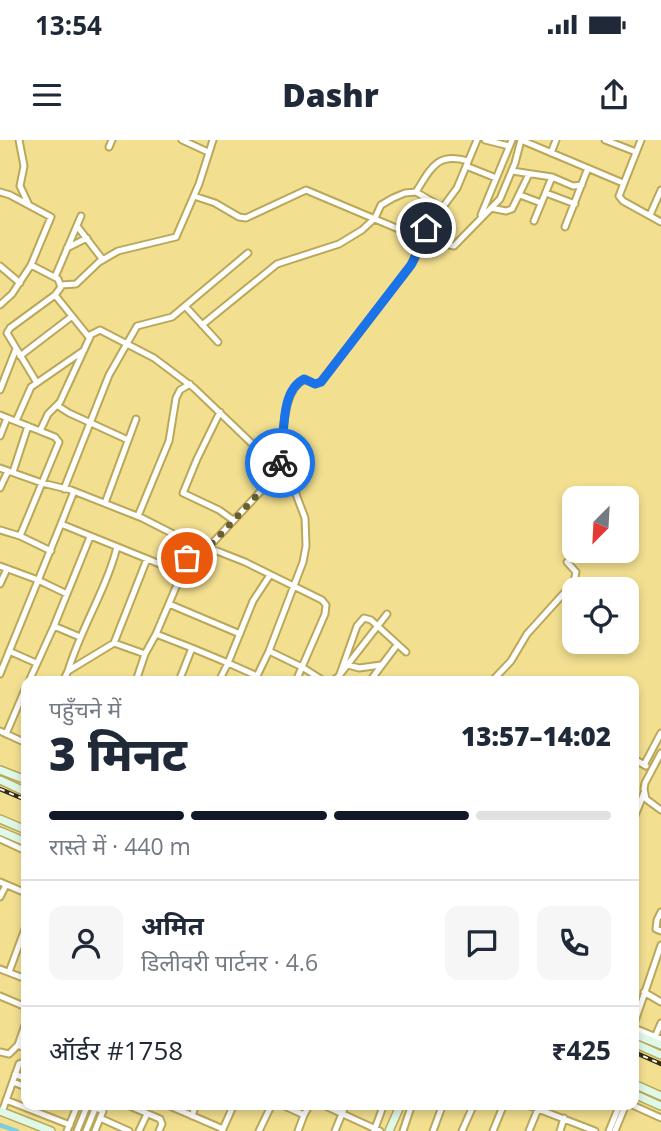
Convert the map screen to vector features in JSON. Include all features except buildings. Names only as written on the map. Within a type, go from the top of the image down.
[{"type":"street","points":[[19,140],[24,166],[20,186],[29,205]]},
{"type":"street","points":[[109,147],[112,140]]},
{"type":"street","points":[[182,140],[208,152]]},
{"type":"street","points":[[61,285],[76,284],[103,260],[128,247],[175,238],[194,196],[213,140]]},
{"type":"street","points":[[278,467],[282,451],[284,413],[298,383],[304,379],[315,384],[321,382],[411,265],[418,253],[420,238],[453,197],[477,140]]},
{"type":"street","points":[[485,140],[516,142],[551,153],[623,183]]},
{"type":"street","points":[[551,153],[556,140]]},
{"type":"street","points":[[605,140],[636,152]]},
{"type":"street","points":[[641,140],[620,191],[621,200],[661,222]]},
{"type":"street","points":[[194,196],[246,218],[306,190],[420,238],[454,246],[500,199],[512,171],[516,142]]},
{"type":"street","points":[[480,218],[496,178],[516,142]]},
{"type":"street","points":[[416,192],[432,168],[444,159],[453,157],[496,178]]},
{"type":"street","points":[[565,227],[588,168]]},
{"type":"street","points":[[512,171],[552,177],[573,186],[582,185]]},
{"type":"street","points":[[491,208],[510,211],[529,174]]},
{"type":"street","points":[[534,221],[552,177]]},
{"type":"street","points":[[650,215],[661,190]]},
{"type":"street","points":[[0,191],[51,217],[31,265],[0,305]]},
{"type":"street","points":[[202,325],[277,264],[339,244],[362,230],[374,218],[383,203],[405,193],[416,192],[443,208]]},
{"type":"street","points":[[546,192],[575,204]]},
{"type":"street","points":[[520,195],[541,203]]},
{"type":"street","points":[[55,277],[81,216]]},
{"type":"street","points":[[77,226],[103,260]]},
{"type":"street","points":[[67,248],[86,238]]},
{"type":"street","points":[[64,489],[109,375],[137,326],[172,317],[248,253]]},
{"type":"street","points":[[31,265],[55,277],[61,285]]},
{"type":"street","points":[[0,266],[20,282]]},
{"type":"street","points":[[37,383],[8,336],[8,330],[55,295],[61,285]]},
{"type":"street","points":[[55,295],[90,337]]},
{"type":"street","points":[[185,306],[218,342]]},
{"type":"street","points":[[20,356],[71,317]]},
{"type":"street","points":[[40,431],[48,414],[58,406],[90,337],[96,331],[103,330],[154,358],[190,384],[286,474],[305,518],[306,546],[303,562],[257,676]]},
{"type":"street","points":[[0,390],[16,349]]},
{"type":"street","points":[[16,421],[27,393],[86,349]]},
{"type":"street","points":[[138,516],[169,441],[176,398],[180,390],[190,384]]},
{"type":"street","points":[[58,406],[128,440]]},
{"type":"street","points":[[220,412],[183,493],[219,510],[233,520]]},
{"type":"street","points":[[0,415],[55,437],[59,442],[20,536]]},
{"type":"street","points":[[0,436],[7,418]]},
{"type":"street","points":[[104,503],[136,419]]},
{"type":"street","points":[[0,488],[10,472],[28,426]]},
{"type":"street","points":[[0,468],[42,484],[74,491],[138,516],[193,544],[229,555],[321,600],[327,608],[298,676]]},
{"type":"street","points":[[207,549],[260,492],[286,474]]},
{"type":"street","points":[[0,674],[74,491]]},
{"type":"street","points":[[61,524],[182,573]]},
{"type":"street","points":[[0,530],[51,551]]},
{"type":"street","points":[[31,676],[90,537]]},
{"type":"street","points":[[138,676],[193,544]]},
{"type":"street","points":[[66,676],[117,547]]},
{"type":"street","points":[[68,671],[114,643],[147,559]]},
{"type":"street","points":[[497,676],[511,661],[527,634],[574,582],[576,572],[569,564]]},
{"type":"street","points":[[0,566],[67,594]]},
{"type":"street","points":[[0,584],[7,569]]},
{"type":"street","points":[[222,676],[253,601],[270,575]]},
{"type":"street","points":[[169,604],[240,634]]},
{"type":"street","points":[[338,676],[387,614]]},
{"type":"street","points":[[340,674],[360,621],[366,618],[406,652]]},
{"type":"street","points":[[54,626],[80,637]]},
{"type":"street","points":[[156,634],[228,663],[252,676]]},
{"type":"street","points":[[114,643],[145,654]]},
{"type":"street","points":[[373,676],[397,645]]},
{"type":"street","points":[[181,676],[192,648]]},
{"type":"street","points":[[269,650],[316,676]]},
{"type":"street","points":[[9,651],[36,663]]},
{"type":"street","points":[[348,665],[359,668],[381,665]]},
{"type":"street","points":[[21,697],[3,733],[21,741]]},
{"type":"street","points":[[644,765],[661,733]]},
{"type":"street","points":[[639,806],[645,783],[661,753]]},
{"type":"street","points":[[639,762],[652,769]]},
{"type":"street","points":[[0,770],[21,779]]},
{"type":"street","points":[[0,780],[21,790]]},
{"type":"street","points":[[644,793],[646,799],[661,810]]},
{"type":"street","points":[[0,820],[21,828]]},
{"type":"street","points":[[0,831],[21,840]]},
{"type":"street","points":[[0,839],[21,848]]},
{"type":"street","points":[[0,897],[3,883],[21,891]]},
{"type":"street","points":[[661,912],[656,929],[661,931]]},
{"type":"street","points":[[9,972],[21,940]]},
{"type":"street","points":[[639,1009],[661,945]]},
{"type":"street","points":[[0,969],[21,977]]},
{"type":"street","points":[[644,992],[661,1002]]},
{"type":"street","points":[[0,996],[21,1005]]},
{"type":"street","points":[[639,1028],[658,1038],[661,1023]]},
{"type":"street","points":[[0,1052],[9,1054],[18,1045],[21,1036]]},
{"type":"street","points":[[639,1036],[661,1045]]},
{"type":"street","points":[[639,1046],[661,1055]]},
{"type":"street","points":[[21,1063],[1,1111],[51,1131]]},
{"type":"street","points":[[15,1074],[21,1077]]},
{"type":"street","points":[[13,1082],[21,1085]]},
{"type":"street","points":[[639,1086],[661,1096]]},
{"type":"street","points":[[639,1096],[661,1106]]},
{"type":"street","points":[[6,1100],[21,1107]]},
{"type":"street","points":[[639,1109],[661,1118]]},
{"type":"street","points":[[28,1110],[68,1128],[75,1110]]},
{"type":"street","points":[[77,1131],[86,1110]]},
{"type":"street","points":[[86,1131],[94,1110]]},
{"type":"street","points":[[138,1110],[162,1122],[159,1131]]},
{"type":"street","points":[[178,1110],[222,1130],[231,1110]]},
{"type":"street","points":[[192,1116],[194,1110]]},
{"type":"street","points":[[259,1131],[269,1110]]},
{"type":"street","points":[[293,1110],[304,1115]]},
{"type":"street","points":[[298,1131],[307,1110]]},
{"type":"street","points":[[334,1110],[376,1130],[382,1110]]},
{"type":"street","points":[[335,1131],[344,1110]]},
{"type":"street","points":[[388,1131],[398,1110]]},
{"type":"street","points":[[402,1131],[410,1110]]},
{"type":"street","points":[[433,1131],[441,1110]]},
{"type":"street","points":[[462,1131],[471,1110]]},
{"type":"street","points":[[493,1131],[502,1110]]},
{"type":"street","points":[[529,1131],[538,1110]]},
{"type":"street","points":[[541,1110],[594,1131]]},
{"type":"street","points":[[609,1131],[618,1110]]},
{"type":"street","points":[[615,1131],[625,1110]]},
{"type":"street","points":[[95,1131],[103,1111]]},
{"type":"street","points":[[139,1131],[147,1114]]},
{"type":"street","points":[[100,1118],[130,1131]]},
{"type":"street","points":[[560,1131],[564,1118]]},
{"type":"waterway","points":[[0,1125],[17,1131]]},
{"type":"railway","points":[[0,789],[21,798]]},
{"type":"railway","points":[[639,1054],[661,1064]]},
{"type":"way so far","points":[[187,558],[193,544],[207,549],[260,492],[286,474],[278,467],[280,463]]},
{"type":"route","points":[[280,463],[284,413],[298,383],[304,379],[315,384],[321,382],[411,265],[426,228]]}]
